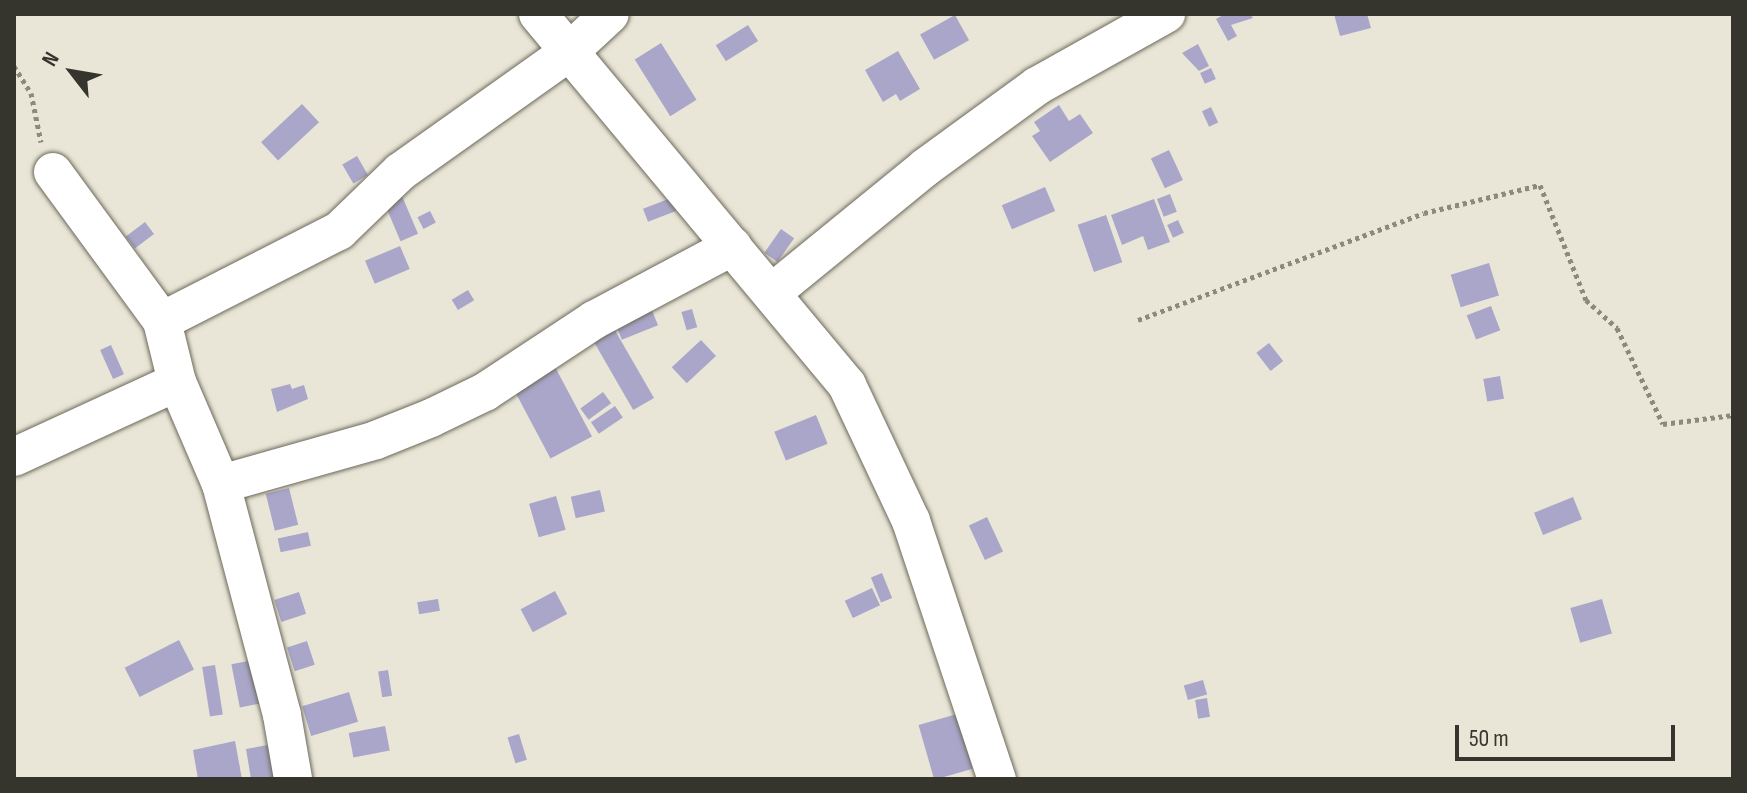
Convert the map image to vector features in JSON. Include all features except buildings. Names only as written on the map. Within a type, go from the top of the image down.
[{"type":"street","points":[[538,14],[774,291],[847,385],[911,521],[997,779]]},
{"type":"street","points":[[162,321],[339,231],[400,172],[570,51],[610,14]]},
{"type":"street","points":[[774,291],[926,167],[1037,86],[1166,14]]},
{"type":"street","points":[[53,172],[162,321],[177,382],[221,484],[282,715],[293,779]]},
{"type":"street","points":[[221,484],[376,440],[431,418],[485,392],[594,320],[733,246]]},
{"type":"street","points":[[14,457],[177,382]]},
{"type":"path","points":[[14,66],[31,93],[43,155],[53,172]]},
{"type":"path","points":[[1138,320],[1424,213],[1540,185],[1553,205],[1586,300],[1617,328],[1663,424],[1733,415]]}]
